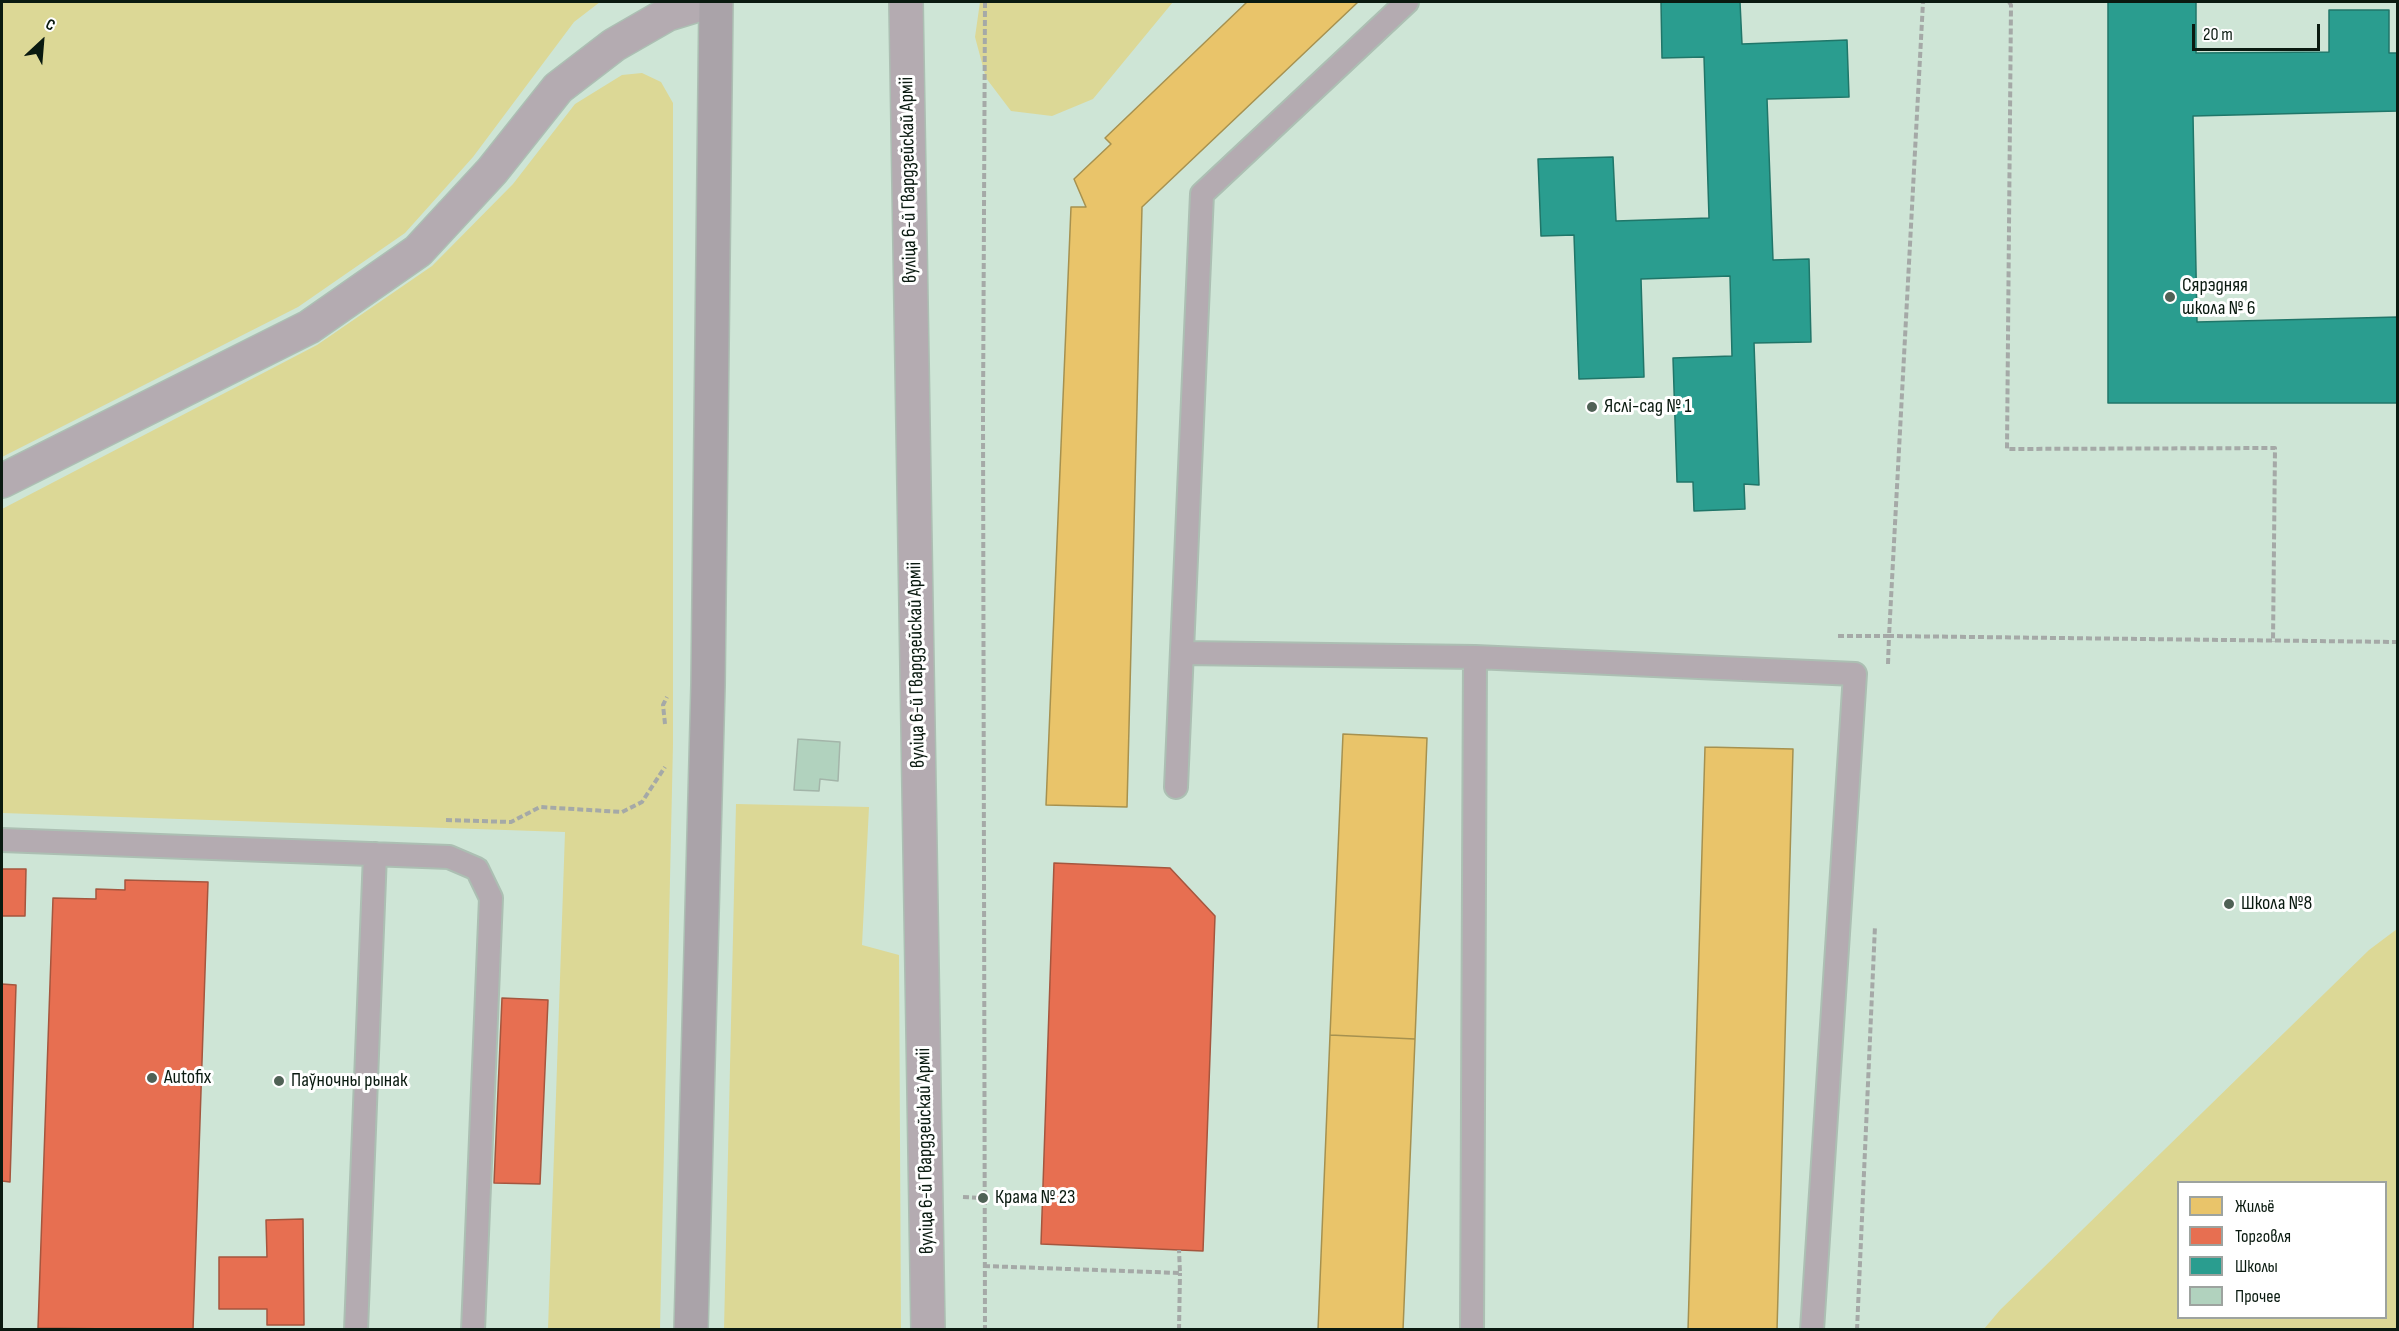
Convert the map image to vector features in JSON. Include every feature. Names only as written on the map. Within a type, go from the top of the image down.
[{"type":"main road","points":[[691,1329],[708,685],[716,2]]},
{"type":"street","points":[[2,481],[309,327],[418,251],[492,171],[558,88],[614,45],[659,19],[707,2]]},
{"type":"street","name":"вуліца 6-й Гвардзейскай Арміі","points":[[906,2],[928,1329]]},
{"type":"lane","points":[[1176,787],[1184,653],[1202,194],[1407,2]]},
{"type":"lane","points":[[1184,653],[1475,657],[1855,674],[1812,1329]]},
{"type":"lane","points":[[1472,1329],[1475,657]]},
{"type":"lane","points":[[2,840],[449,857],[477,869],[491,898],[473,1329]]},
{"type":"lane","points":[[356,1329],[375,854]]},
{"type":"path","points":[[985,2],[985,1329]]},
{"type":"path","points":[[1887,672],[1923,2]]},
{"type":"path","points":[[2009,2],[2011,5],[2007,449],[2275,448],[2273,642]]},
{"type":"path","points":[[1829,636],[2397,642]]},
{"type":"path","points":[[666,727],[663,705],[671,689],[708,685]]},
{"type":"path","points":[[440,820],[511,822],[540,807],[622,812],[642,802],[666,766],[667,757]]},
{"type":"path","points":[[1857,1329],[1875,923]]},
{"type":"path","points":[[1179,1250],[1179,1329]]},
{"type":"path","points":[[984,1266],[1179,1273]]},
{"type":"shaded area","points":[[2,2],[600,2],[574,22],[473,157],[405,233],[298,307],[2,457]]},
{"type":"shaded area","points":[[980,2],[1173,2],[1093,99],[1052,116],[1011,111],[986,78],[975,37]]},
{"type":"shaded area","points":[[642,73],[661,82],[673,103],[673,744],[660,1329],[548,1329],[565,832],[2,813],[2,509],[317,345],[432,266],[513,184],[575,104],[622,75]]},
{"type":"shaded area","points":[[736,804],[869,807],[862,945],[899,955],[901,1329],[724,1329]]},
{"type":"shaded area","points":[[2397,929],[2397,1329],[1984,1329],[2000,1310],[2369,950]]},
{"type":"building: Жильё","points":[[1247,2],[1358,2],[1142,207],[1127,807],[1046,805],[1071,207],[1086,207],[1074,179],[1111,144],[1105,138]]},
{"type":"building: Жильё","points":[[1343,734],[1427,738],[1415,1039],[1330,1035]]},
{"type":"building: Жильё","points":[[1705,747],[1793,749],[1777,1330],[1688,1330]]},
{"type":"building: Жильё","points":[[1330,1035],[1415,1039],[1403,1330],[1318,1330]]},
{"type":"building: Торговля","points":[[1054,863],[1170,868],[1215,916],[1203,1251],[1041,1244]]},
{"type":"building: Торговля","points":[[2,869],[26,869],[25,916],[2,916]]},
{"type":"building: Торговля","points":[[125,880],[208,882],[193,1330],[38,1328],[53,898],[96,899],[96,889],[125,890]]},
{"type":"building: Торговля","points":[[2,984],[16,985],[10,1182],[2,1181]]},
{"type":"building: Торговля","points":[[502,998],[548,1000],[540,1184],[494,1183]]},
{"type":"building: Торговля","points":[[303,1219],[304,1325],[267,1325],[267,1309],[219,1309],[219,1257],[267,1257],[266,1220]]},
{"type":"building: Школы","points":[[1661,2],[1740,2],[1742,44],[1847,40],[1849,97],[1767,99],[1773,260],[1809,259],[1811,342],[1754,343],[1759,485],[1744,484],[1745,509],[1694,511],[1693,482],[1677,482],[1673,358],[1732,356],[1730,276],[1641,279],[1644,377],[1579,379],[1574,235],[1541,236],[1538,159],[1613,157],[1616,221],[1709,218],[1704,57],[1662,58]]},
{"type":"building: Школы","points":[[2108,2],[2196,2],[2196,53],[2329,52],[2329,10],[2389,10],[2389,53],[2398,53],[2398,111],[2193,116],[2197,322],[2398,317],[2398,403],[2108,403]]},
{"type":"building: Прочее","points":[[798,739],[840,742],[838,781],[820,779],[819,791],[794,790]]},
{"type":"place","name":"Сярэдняя школа № 6","points":[[2170,297]]},
{"type":"place","name":"Яслі-сад № 1","points":[[1592,407]]},
{"type":"place","name":"Школа №8","points":[[2229,904]]},
{"type":"place","name":"Autofix","points":[[152,1078]]},
{"type":"place","name":"Паўночны рынак","points":[[279,1081]]},
{"type":"place","name":"Крама № 23","points":[[983,1198]]}]
